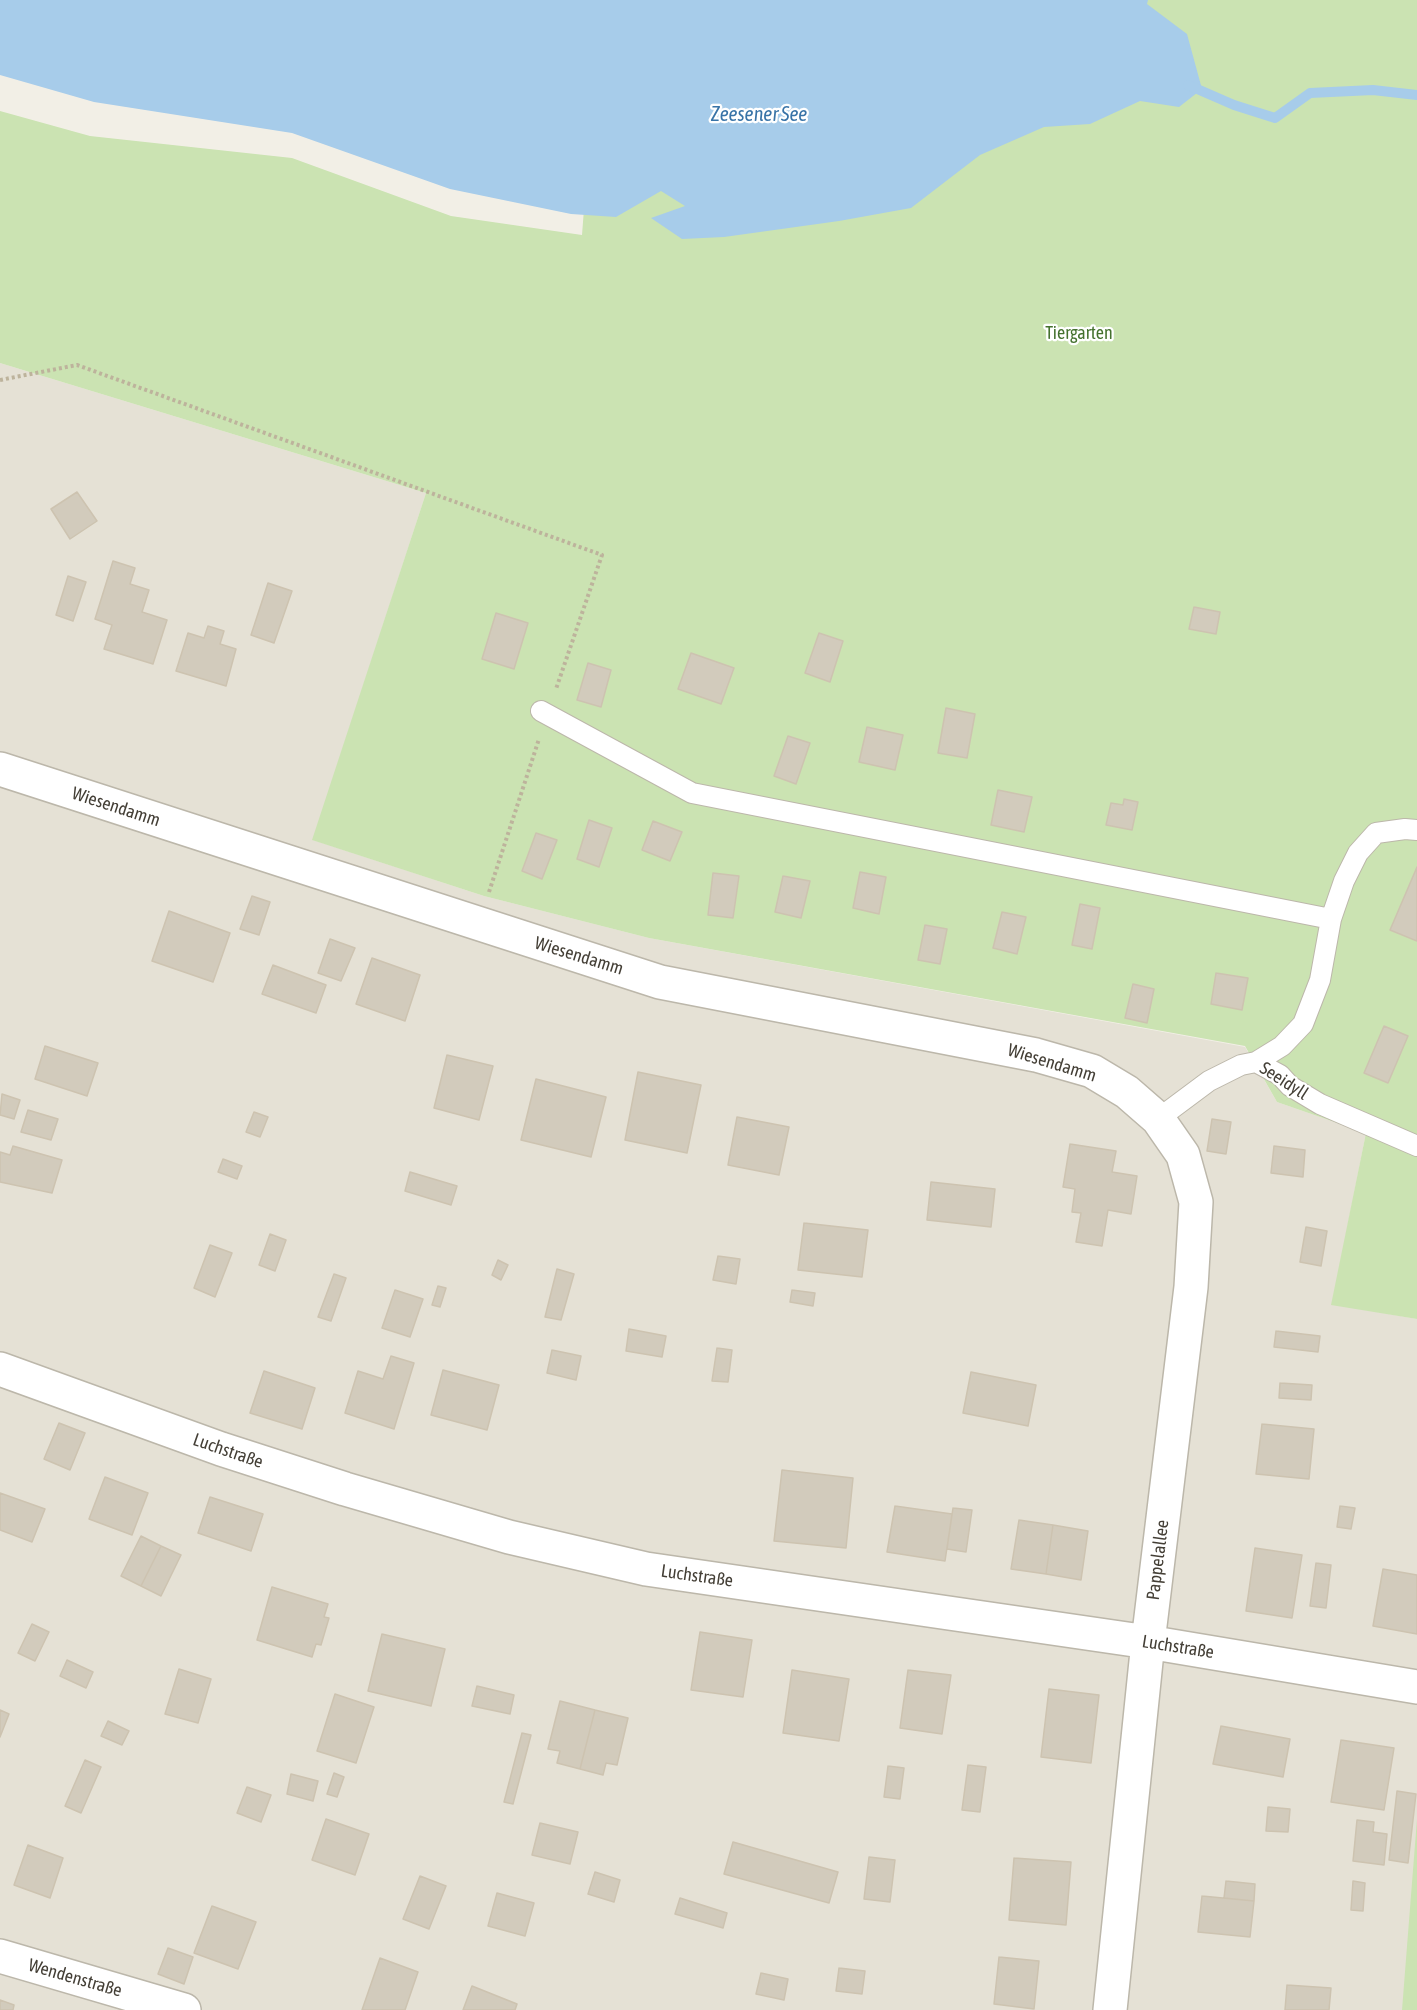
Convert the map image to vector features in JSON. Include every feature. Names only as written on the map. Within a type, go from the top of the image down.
[{"type":"street","name":"Wiesendamm","points":[[0,769],[660,982],[1036,1054],[1092,1071],[1127,1092],[1158,1119]]},
{"type":"street","name":"Pappelallee","points":[[1110,2010],[1148,1642],[1184,1346],[1196,1202],[1183,1155],[1158,1119]]},
{"type":"street","name":"Luchstraße","points":[[0,1370],[221,1449],[345,1489],[509,1537],[646,1569],[1148,1642],[1417,1688]]},
{"type":"street","name":"Wendenstraße","points":[[0,1956],[184,2010]]},
{"type":"lane","points":[[544,712],[692,793],[702,796],[1331,919]]},
{"type":"lane","points":[[1256,1062],[1282,1046],[1303,1024],[1320,980],[1331,919],[1344,881],[1358,853],[1376,833],[1405,829],[1417,830]]},
{"type":"lane","name":"Seeidyll","points":[[1158,1119],[1209,1081],[1241,1065],[1256,1062],[1280,1075],[1290,1086],[1320,1104],[1417,1146]]},
{"type":"path","points":[[0,380],[77,365],[602,555],[544,712],[478,925]]},
{"type":"shaded area","points":[[0,363],[426,493],[313,840],[484,896],[649,938],[1245,1047],[1277,1102],[1366,1133],[1332,1304],[1417,1319],[1417,2010],[0,2010]]},
{"type":"green space","name":"Tiergarten","points":[[600,0],[1417,0],[1417,1319],[1331,1305],[1366,1133],[1277,1102],[1245,1046],[649,938],[484,896],[312,840],[426,493],[0,363],[0,111],[90,136],[292,158],[451,216],[582,235]]},
{"type":"green space","points":[[1417,1819],[1417,2010],[1402,2010]]},
{"type":"water","name":"Zeesener See","points":[[0,0],[1148,0],[1147,4],[1187,34],[1202,89],[1179,107],[1140,101],[1090,124],[1044,127],[980,155],[911,208],[839,221],[724,237],[682,239],[651,218],[685,206],[661,191],[616,217],[571,214],[450,189],[292,133],[94,102],[0,75]]},
{"type":"building","points":[[77,492],[97,521],[70,539],[51,509]]},
{"type":"building","points":[[113,561],[135,568],[130,584],[149,590],[142,612],[167,620],[153,664],[104,649],[112,625],[95,619]]},
{"type":"building","points":[[68,576],[86,582],[73,621],[56,615]]},
{"type":"building","points":[[268,583],[292,591],[274,643],[251,635]]},
{"type":"building","points":[[1194,607],[1220,612],[1216,634],[1189,629]]},
{"type":"building","points":[[496,613],[528,623],[514,669],[482,659]]},
{"type":"building","points":[[208,626],[224,631],[220,644],[236,649],[226,686],[176,671],[188,633],[204,638]]},
{"type":"building","points":[[819,633],[843,641],[830,682],[805,673]]},
{"type":"building","points":[[691,653],[734,668],[721,704],[678,689]]},
{"type":"building","points":[[588,663],[611,670],[601,707],[577,700]]},
{"type":"building","points":[[946,708],[975,714],[967,758],[938,753]]},
{"type":"building","points":[[867,727],[903,735],[895,770],[859,762]]},
{"type":"building","points":[[788,736],[810,743],[796,784],[774,776]]},
{"type":"building","points":[[998,790],[1032,797],[1024,832],[991,825]]},
{"type":"building","points":[[1124,799],[1138,802],[1132,830],[1106,825],[1111,803],[1123,805]]},
{"type":"building","points":[[589,820],[612,828],[599,867],[577,859]]},
{"type":"building","points":[[653,821],[682,832],[670,861],[642,850]]},
{"type":"building","points":[[536,833],[557,840],[542,879],[522,871]]},
{"type":"building","points":[[1417,867],[1417,941],[1390,930]]},
{"type":"building","points":[[860,872],[886,877],[879,914],[853,908]]},
{"type":"building","points":[[713,873],[739,876],[733,918],[708,915]]},
{"type":"building","points":[[783,876],[810,881],[801,918],[775,912]]},
{"type":"building","points":[[252,896],[270,902],[259,935],[240,929]]},
{"type":"building","points":[[1080,904],[1100,908],[1092,949],[1072,945]]},
{"type":"building","points":[[169,911],[230,933],[213,982],[152,961]]},
{"type":"building","points":[[1002,912],[1026,917],[1017,954],[993,948]]},
{"type":"building","points":[[925,925],[947,929],[940,964],[918,960]]},
{"type":"building","points":[[330,939],[355,948],[341,981],[318,973]]},
{"type":"building","points":[[372,958],[420,975],[405,1021],[356,1004]]},
{"type":"building","points":[[273,965],[326,985],[316,1013],[262,994]]},
{"type":"building","points":[[1216,973],[1248,978],[1242,1010],[1211,1004]]},
{"type":"building","points":[[1133,984],[1154,989],[1147,1023],[1125,1018]]},
{"type":"building","points":[[1384,1026],[1408,1036],[1388,1083],[1364,1073]]},
{"type":"building","points":[[45,1046],[98,1063],[87,1096],[35,1079]]},
{"type":"building","points":[[447,1055],[493,1066],[479,1120],[434,1108]]},
{"type":"building","points":[[638,1072],[701,1085],[687,1153],[625,1140]]},
{"type":"building","points":[[536,1079],[606,1097],[591,1157],[521,1140]]},
{"type":"building","points":[[2,1094],[20,1100],[14,1119],[0,1115]]},
{"type":"building","points":[[28,1110],[58,1119],[51,1140],[21,1132]]},
{"type":"building","points":[[254,1112],[268,1117],[260,1137],[246,1132]]},
{"type":"building","points":[[737,1117],[789,1127],[779,1175],[728,1165]]},
{"type":"building","points":[[1212,1119],[1231,1122],[1226,1154],[1207,1151]]},
{"type":"building","points":[[1070,1144],[1116,1151],[1112,1172],[1137,1176],[1131,1214],[1108,1210],[1102,1246],[1076,1242],[1081,1213],[1072,1212],[1075,1189],[1063,1187]]},
{"type":"building","points":[[13,1146],[62,1160],[52,1193],[0,1182],[0,1152],[10,1155]]},
{"type":"building","points":[[1274,1146],[1305,1150],[1303,1177],[1271,1173]]},
{"type":"building","points":[[223,1159],[242,1166],[237,1179],[218,1172]]},
{"type":"building","points":[[410,1172],[457,1186],[451,1205],[405,1191]]},
{"type":"building","points":[[931,1182],[995,1189],[991,1227],[927,1220]]},
{"type":"building","points":[[804,1223],[868,1230],[862,1277],[798,1270]]},
{"type":"building","points":[[1306,1227],[1327,1231],[1321,1266],[1300,1262]]},
{"type":"building","points":[[270,1234],[286,1240],[275,1271],[259,1265]]},
{"type":"building","points":[[210,1245],[232,1253],[215,1297],[194,1288]]},
{"type":"building","points":[[718,1256],[740,1259],[736,1284],[713,1280]]},
{"type":"building","points":[[498,1260],[508,1265],[501,1280],[492,1275]]},
{"type":"building","points":[[557,1269],[574,1274],[561,1320],[545,1317]]},
{"type":"building","points":[[334,1274],[346,1278],[331,1321],[318,1317]]},
{"type":"building","points":[[438,1286],[446,1288],[440,1307],[432,1305]]},
{"type":"building","points":[[395,1290],[423,1299],[410,1337],[382,1328]]},
{"type":"building","points":[[792,1290],[815,1293],[813,1306],[790,1302]]},
{"type":"building","points":[[629,1329],[666,1336],[662,1357],[626,1351]]},
{"type":"building","points":[[1276,1331],[1320,1336],[1318,1352],[1274,1347]]},
{"type":"building","points":[[717,1348],[732,1350],[728,1382],[712,1381]]},
{"type":"building","points":[[552,1350],[581,1356],[576,1380],[547,1373]]},
{"type":"building","points":[[391,1356],[414,1363],[394,1429],[345,1413],[358,1371],[383,1379]]},
{"type":"building","points":[[443,1370],[499,1385],[487,1430],[431,1415]]},
{"type":"building","points":[[264,1371],[315,1388],[302,1429],[250,1413]]},
{"type":"building","points":[[971,1372],[1036,1385],[1028,1426],[963,1413]]},
{"type":"building","points":[[1280,1383],[1312,1385],[1311,1400],[1279,1398]]},
{"type":"building","points":[[59,1423],[85,1433],[70,1470],[44,1459]]},
{"type":"building","points":[[1262,1424],[1314,1429],[1309,1479],[1256,1474]]},
{"type":"building","points":[[782,1470],[853,1478],[846,1548],[774,1541]]},
{"type":"building","points":[[105,1477],[148,1493],[132,1535],[89,1519]]},
{"type":"building","points":[[0,1493],[45,1509],[32,1542],[0,1530]]},
{"type":"building","points":[[210,1497],[263,1514],[251,1551],[198,1533]]},
{"type":"building","points":[[895,1506],[952,1514],[945,1561],[887,1552]]},
{"type":"building","points":[[1340,1506],[1355,1508],[1351,1529],[1337,1527]]},
{"type":"building","points":[[953,1508],[972,1510],[966,1552],[947,1549]]},
{"type":"building","points":[[1019,1520],[1053,1525],[1046,1574],[1011,1569]]},
{"type":"building","points":[[1053,1525],[1088,1531],[1081,1580],[1046,1574]]},
{"type":"building","points":[[141,1536],[161,1546],[141,1586],[121,1576]]},
{"type":"building","points":[[161,1546],[181,1555],[161,1596],[141,1586]]},
{"type":"building","points":[[1255,1548],[1302,1555],[1292,1618],[1246,1611]]},
{"type":"building","points":[[1316,1563],[1331,1565],[1326,1608],[1310,1606]]},
{"type":"building","points":[[1383,1569],[1417,1575],[1417,1634],[1373,1626]]},
{"type":"building","points":[[272,1587],[328,1604],[324,1617],[329,1618],[321,1645],[316,1644],[312,1657],[257,1640]]},
{"type":"building","points":[[32,1624],[49,1632],[35,1661],[18,1653]]},
{"type":"building","points":[[700,1632],[752,1640],[743,1697],[691,1690]]},
{"type":"building","points":[[382,1634],[445,1649],[431,1706],[368,1691]]},
{"type":"building","points":[[67,1660],[93,1672],[86,1688],[60,1676]]},
{"type":"building","points":[[179,1669],[211,1679],[198,1723],[165,1714]]},
{"type":"building","points":[[792,1670],[849,1679],[839,1741],[783,1733]]},
{"type":"building","points":[[908,1670],[951,1675],[942,1734],[900,1728]]},
{"type":"building","points":[[477,1686],[514,1695],[510,1714],[472,1706]]},
{"type":"building","points":[[1049,1689],[1099,1695],[1091,1763],[1041,1757]]},
{"type":"building","points":[[335,1694],[374,1707],[356,1763],[317,1751]]},
{"type":"building","points":[[560,1701],[595,1710],[580,1769],[557,1763],[560,1751],[548,1749]]},
{"type":"building","points":[[0,1710],[9,1714],[0,1737]]},
{"type":"building","points":[[595,1710],[628,1718],[617,1765],[606,1763],[603,1775],[580,1769]]},
{"type":"building","points":[[108,1721],[129,1731],[122,1745],[101,1736]]},
{"type":"building","points":[[1221,1726],[1290,1739],[1283,1777],[1213,1764]]},
{"type":"building","points":[[522,1733],[531,1735],[513,1804],[504,1802]]},
{"type":"building","points":[[1341,1740],[1394,1748],[1384,1810],[1331,1802]]},
{"type":"building","points":[[85,1760],[101,1767],[81,1813],[65,1806]]},
{"type":"building","points":[[968,1765],[986,1767],[980,1812],[962,1810]]},
{"type":"building","points":[[888,1766],[904,1768],[900,1799],[884,1797]]},
{"type":"building","points":[[334,1773],[344,1777],[337,1797],[327,1794]]},
{"type":"building","points":[[291,1774],[318,1781],[313,1801],[287,1794]]},
{"type":"building","points":[[247,1787],[271,1795],[261,1822],[237,1813]]},
{"type":"building","points":[[1397,1791],[1416,1794],[1408,1863],[1389,1860]]},
{"type":"building","points":[[1268,1807],[1290,1809],[1288,1832],[1266,1831]]},
{"type":"building","points":[[326,1819],[369,1834],[355,1875],[312,1860]]},
{"type":"building","points":[[1357,1820],[1374,1822],[1373,1832],[1387,1834],[1384,1865],[1353,1861]]},
{"type":"building","points":[[540,1823],[578,1832],[570,1864],[532,1855]]},
{"type":"building","points":[[733,1842],[838,1872],[829,1903],[724,1874]]},
{"type":"building","points":[[28,1845],[63,1858],[50,1898],[14,1885]]},
{"type":"building","points":[[869,1857],[895,1860],[890,1902],[864,1899]]},
{"type":"building","points":[[1014,1858],[1071,1862],[1066,1925],[1009,1920]]},
{"type":"building","points":[[595,1872],[620,1880],[614,1902],[588,1894]]},
{"type":"building","points":[[420,1876],[446,1886],[429,1929],[403,1919]]},
{"type":"building","points":[[1226,1881],[1255,1884],[1254,1901],[1224,1898]]},
{"type":"building","points":[[1353,1881],[1365,1883],[1363,1911],[1351,1910]]},
{"type":"building","points":[[497,1893],[534,1903],[525,1936],[488,1926]]},
{"type":"building","points":[[1202,1896],[1254,1901],[1250,1937],[1198,1932]]},
{"type":"building","points":[[680,1898],[727,1913],[723,1928],[675,1914]]},
{"type":"building","points":[[212,1906],[256,1922],[238,1969],[194,1953]]},
{"type":"building","points":[[168,1948],[193,1957],[184,1984],[158,1974]]},
{"type":"building","points":[[999,1957],[1039,1961],[1034,2009],[994,2004]]},
{"type":"building","points":[[380,1958],[418,1972],[405,2010],[362,2010]]},
{"type":"building","points":[[839,1968],[865,1971],[862,1994],[836,1991]]},
{"type":"building","points":[[761,1973],[788,1979],[784,2000],[756,1994]]},
{"type":"building","points":[[1287,1985],[1331,1988],[1329,2010],[1285,2010]]},
{"type":"building","points":[[472,1986],[517,2004],[515,2010],[463,2010]]},
{"type":"building","points":[[0,2000],[14,2005],[13,2010],[0,2010]]},
{"type":"waterway","points":[[1188,85],[1234,105],[1275,118],[1310,93],[1373,90],[1417,95]]}]
